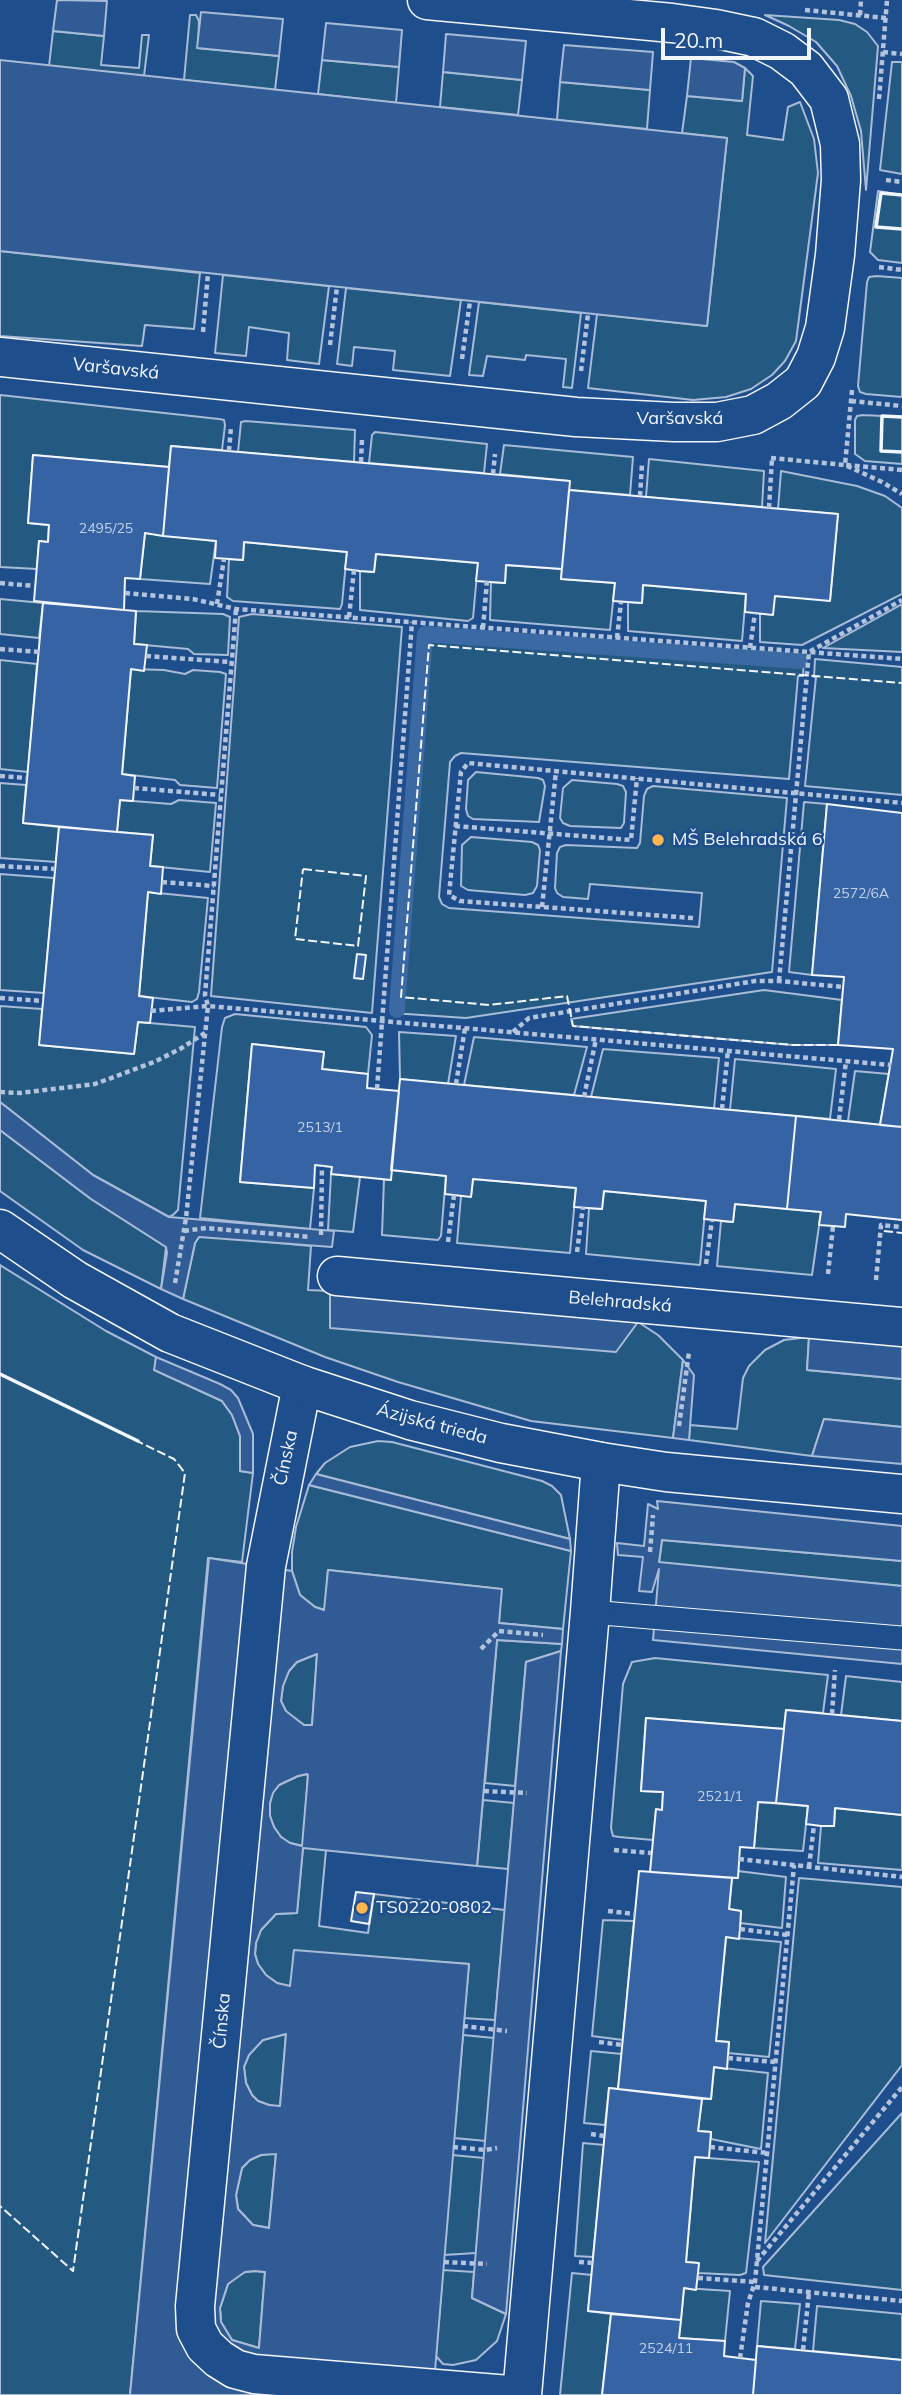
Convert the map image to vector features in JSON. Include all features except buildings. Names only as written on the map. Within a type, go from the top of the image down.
[{"type":"street","name":"Varšavská","points":[[0,357],[576,417],[674,422],[717,422],[753,415],[779,401],[803,382],[816,357],[825,328],[841,180],[840,144],[829,99],[806,69],[782,51],[754,37],[672,23],[427,0]]},
{"type":"street","name":"Ázijská trieda","points":[[0,1229],[75,1280],[170,1333],[302,1385],[410,1420],[501,1443],[666,1472],[902,1494]]},
{"type":"street","name":"Belehradská","points":[[337,1276],[902,1327]]},
{"type":"street","name":"Čínska","points":[[302,1385],[266,1566],[195,2306],[197,2329],[205,2346],[219,2359],[235,2369],[254,2374],[509,2395]]},
{"type":"street","points":[[522,2395],[601,1462]]},
{"type":"lane","points":[[590,1612],[902,1638]]},
{"type":"path","points":[[860,15],[861,0]]},
{"type":"path","points":[[883,52],[902,54]]},
{"type":"path","points":[[883,180],[902,182]]},
{"type":"path","points":[[198,378],[208,273]]},
{"type":"path","points":[[324,392],[337,287]]},
{"type":"path","points":[[456,405],[470,301]]},
{"type":"path","points":[[576,417],[588,314]]},
{"type":"path","points":[[851,401],[902,406]]},
{"type":"path","points":[[769,508],[772,458]]},
{"type":"path","points":[[640,496],[643,461]]},
{"type":"path","points":[[217,604],[224,559]]},
{"type":"path","points":[[349,617],[354,570]]},
{"type":"path","points":[[483,628],[487,582]]},
{"type":"path","points":[[0,583],[35,586]]},
{"type":"path","points":[[125,593],[193,598],[236,609],[902,659]]},
{"type":"path","points":[[809,652],[902,600]]},
{"type":"path","points":[[617,638],[621,602]]},
{"type":"path","points":[[173,1294],[184,1231],[208,1006],[205,995],[236,609]]},
{"type":"path","points":[[750,648],[755,613]]},
{"type":"path","points":[[377,1089],[412,622]]},
{"type":"path","points":[[0,649],[39,652]]},
{"type":"path","points":[[779,981],[809,652]]},
{"type":"path","points":[[146,656],[231,663]]},
{"type":"path","points":[[693,918],[460,901],[449,895],[461,772],[468,763],[902,803]]},
{"type":"path","points":[[542,907],[556,771]]},
{"type":"path","points":[[0,776],[27,778]]},
{"type":"path","points":[[455,826],[631,840],[637,778]]},
{"type":"path","points":[[134,788],[220,795]]},
{"type":"path","points":[[0,866],[55,869]]},
{"type":"path","points":[[162,881],[214,886]]},
{"type":"path","points":[[512,1032],[529,1018],[755,981],[843,988]]},
{"type":"path","points":[[0,998],[43,1001]]},
{"type":"path","points":[[151,1011],[208,1006],[891,1065]]},
{"type":"path","points":[[456,1084],[465,1028]]},
{"type":"path","points":[[0,1092],[20,1093],[95,1084],[153,1062],[180,1049],[205,1032]]},
{"type":"path","points":[[584,1097],[596,1039]]},
{"type":"path","points":[[722,1109],[728,1050]]},
{"type":"path","points":[[839,1120],[846,1061]]},
{"type":"path","points":[[184,1231],[206,1228],[321,1238],[322,1166]]},
{"type":"path","points":[[447,1249],[454,1195]]},
{"type":"path","points":[[576,1262],[583,1207]]},
{"type":"path","points":[[705,1273],[712,1220]]},
{"type":"path","points":[[875,1289],[881,1225],[902,1227]]},
{"type":"path","points":[[827,1285],[833,1226]]},
{"type":"path","points":[[832,1714],[835,1667]]},
{"type":"path","points":[[809,1867],[814,1825]]},
{"type":"path","points":[[613,1850],[651,1853]]},
{"type":"path","points":[[739,1859],[902,1877]]},
{"type":"path","points":[[740,2358],[748,2302],[755,2285],[794,1865]]},
{"type":"path","points":[[594,1909],[635,1914]]},
{"type":"path","points":[[740,1929],[787,1935]]},
{"type":"path","points":[[728,2059],[775,2062]]},
{"type":"path","points":[[757,2261],[902,2087]]},
{"type":"path","points":[[710,2147],[767,2153]]},
{"type":"path","points":[[698,2278],[902,2301]]},
{"type":"path","points":[[803,2350],[809,2292]]},
{"type":"shaded area","points":[[57,0],[107,1],[104,36],[53,31]]},
{"type":"shaded area","points":[[201,12],[283,19],[279,56],[197,48]]},
{"type":"shaded area","points":[[190,15],[196,15],[199,21],[198,48],[279,56],[275,90],[184,80]]},
{"type":"shaded area","points":[[765,15],[839,20],[855,24],[867,32],[878,46],[866,190],[861,131],[851,96],[837,66],[816,42]]},
{"type":"shaded area","points":[[326,23],[402,30],[399,67],[322,60]]},
{"type":"shaded area","points":[[53,31],[104,36],[101,65],[139,68],[142,35],[149,35],[144,76],[49,66]]},
{"type":"shaded area","points":[[446,34],[526,41],[522,80],[443,72]]},
{"type":"shaded area","points":[[564,45],[653,52],[650,90],[560,82]]},
{"type":"shaded area","points":[[691,58],[734,62],[745,68],[742,101],[687,96]]},
{"type":"shaded area","points":[[0,60],[727,138],[707,326],[0,251]]},
{"type":"shaded area","points":[[322,60],[399,67],[396,103],[318,94]]},
{"type":"shaded area","points":[[892,62],[902,62],[902,174],[880,170]]},
{"type":"shaded area","points":[[745,68],[753,76],[747,135],[783,140],[788,107],[800,102],[814,139],[818,173],[796,341],[785,361],[772,375],[751,389],[726,397],[693,400],[588,388],[597,314],[707,326],[727,138],[682,133],[687,96],[742,101]]},
{"type":"shaded area","points":[[443,72],[522,80],[518,115],[440,107]]},
{"type":"shaded area","points":[[560,82],[650,90],[647,129],[557,120]]},
{"type":"shaded area","points":[[878,191],[902,195],[902,263],[878,260],[870,252]]},
{"type":"shaded area","points":[[0,251],[200,273],[194,329],[145,325],[142,346],[0,336]]},
{"type":"shaded area","points":[[223,275],[329,286],[319,364],[287,360],[289,333],[249,327],[246,356],[215,353]]},
{"type":"shaded area","points":[[869,277],[902,278],[902,397],[866,394],[860,392],[858,386],[867,282]]},
{"type":"shaded area","points":[[346,288],[461,300],[450,376],[393,370],[395,351],[354,347],[352,366],[337,364]]},
{"type":"shaded area","points":[[479,302],[581,313],[572,388],[563,387],[566,359],[526,355],[525,360],[487,356],[483,376],[469,375]]},
{"type":"shaded area","points":[[0,395],[224,420],[222,450],[171,446],[169,467],[33,455],[28,523],[49,525],[48,542],[39,541],[37,569],[0,567]]},
{"type":"shaded area","points":[[857,416],[902,417],[902,464],[865,461],[855,454],[855,420]]},
{"type":"shaded area","points":[[241,422],[355,430],[354,462],[238,452]]},
{"type":"shaded area","points":[[375,432],[487,444],[484,473],[369,463],[372,435]]},
{"type":"shaded area","points":[[504,445],[633,457],[630,495],[569,490],[569,481],[500,474]]},
{"type":"shaded area","points":[[649,459],[764,471],[762,507],[646,497]]},
{"type":"shaded area","points":[[781,471],[857,486],[885,496],[902,508],[902,594],[802,645],[760,642],[760,614],[775,596],[830,600],[838,514],[778,509]]},
{"type":"shaded area","points":[[145,533],[216,541],[210,584],[140,579]]},
{"type":"shaded area","points":[[244,542],[347,552],[340,609],[233,601],[227,597],[229,559],[243,560]]},
{"type":"shaded area","points":[[376,554],[478,563],[473,618],[468,621],[360,610],[360,571],[374,572]]},
{"type":"shaded area","points":[[506,565],[562,569],[561,579],[615,583],[610,630],[490,620],[491,582],[505,583]]},
{"type":"shaded area","points":[[643,585],[746,594],[742,641],[628,631],[628,602],[642,603]]},
{"type":"shaded area","points":[[0,599],[43,603],[39,638],[0,634]]},
{"type":"shaded area","points":[[902,604],[902,652],[823,648]]},
{"type":"shaded area","points":[[136,611],[223,614],[230,617],[228,655],[194,654],[188,649],[134,644]]},
{"type":"shaded area","points":[[252,614],[402,627],[372,1013],[211,996],[239,617]]},
{"type":"shaded area","points":[[422,628],[804,657],[803,676],[798,676],[789,779],[461,753],[450,762],[439,897],[442,904],[449,908],[699,927],[702,893],[590,884],[588,899],[563,897],[555,888],[557,853],[560,847],[637,848],[640,843],[644,796],[647,789],[653,786],[787,798],[772,972],[466,1018],[392,1013]]},
{"type":"shaded area","points":[[815,659],[902,667],[902,795],[805,786],[816,677]]},
{"type":"shaded area","points":[[0,660],[37,664],[28,772],[0,769]]},
{"type":"shaded area","points":[[131,669],[185,674],[193,670],[226,674],[217,788],[180,785],[175,780],[122,774]]},
{"type":"shaded area","points":[[476,772],[543,780],[545,786],[539,822],[473,819],[468,816],[468,780]]},
{"type":"shaded area","points":[[572,780],[623,786],[626,792],[624,823],[621,828],[570,826],[563,823],[560,818],[563,788]]},
{"type":"shaded area","points":[[0,783],[26,785],[23,823],[59,827],[56,862],[0,858]]},
{"type":"shaded area","points":[[120,800],[171,804],[179,800],[216,803],[210,872],[150,866],[153,835],[117,832]]},
{"type":"shaded area","points":[[804,802],[827,804],[812,975],[789,972]]},
{"type":"shaded area","points":[[471,837],[532,842],[538,845],[540,850],[537,886],[533,893],[525,895],[468,890],[461,886],[462,845]]},
{"type":"shaded area","points":[[0,874],[54,878],[44,993],[0,990]]},
{"type":"shaded area","points":[[148,892],[208,898],[199,992],[197,999],[192,1002],[139,996]]},
{"type":"shaded area","points":[[764,990],[842,1000],[838,1045],[792,1045],[573,1026],[571,1019]]},
{"type":"shaded area","points":[[0,1006],[42,1009],[40,1045],[134,1054],[138,1022],[195,1027],[178,1210],[173,1215],[169,1217],[93,1175],[0,1102]]},
{"type":"shaded area","points":[[235,1014],[366,1027],[372,1035],[368,1074],[322,1069],[324,1052],[252,1044],[240,1182],[314,1188],[310,1229],[200,1218],[222,1027],[225,1018]]},
{"type":"shaded area","points":[[399,1032],[456,1036],[448,1084],[400,1079]]},
{"type":"shaded area","points":[[474,1037],[587,1047],[574,1095],[464,1085]]},
{"type":"shaded area","points":[[603,1049],[719,1058],[714,1109],[591,1097]]},
{"type":"shaded area","points":[[735,1059],[836,1069],[830,1119],[730,1110]]},
{"type":"shaded area","points":[[855,1071],[889,1074],[880,1125],[848,1121]]},
{"type":"shaded area","points":[[0,1102],[93,1175],[169,1217],[334,1231],[332,1247],[199,1237],[195,1243],[183,1299],[161,1289],[166,1247],[91,1199],[0,1130]]},
{"type":"shaded area","points":[[0,1130],[91,1199],[166,1247],[161,1289],[83,1250],[0,1191]]},
{"type":"shaded area","points":[[391,1170],[446,1176],[441,1236],[438,1240],[382,1235],[384,1179],[391,1180]]},
{"type":"shaded area","points":[[331,1174],[360,1177],[353,1232],[328,1230]]},
{"type":"shaded area","points":[[473,1179],[576,1188],[570,1253],[457,1243],[461,1196],[471,1196]]},
{"type":"shaded area","points":[[604,1191],[706,1201],[700,1265],[586,1254],[589,1208],[602,1209]]},
{"type":"shaded area","points":[[735,1204],[821,1212],[812,1275],[717,1266],[721,1221],[733,1222]]},
{"type":"shaded area","points":[[199,1237],[311,1246],[308,1290],[330,1291],[331,1328],[638,1322],[658,1335],[683,1360],[673,1438],[531,1421],[398,1382],[325,1357],[183,1299],[195,1243]]},
{"type":"shaded area","points":[[0,1265],[106,1331],[156,1357],[155,1370],[222,1401],[232,1415],[240,1436],[240,1471],[253,1473],[242,1562],[208,1558],[130,2395],[0,2395]]},
{"type":"shaded area","points":[[330,1291],[638,1322],[616,1352],[330,1328]]},
{"type":"shaded area","points":[[809,1337],[807,1370],[902,1379],[902,1427],[824,1419],[812,1456],[689,1440],[690,1425],[737,1429],[743,1378],[749,1366],[765,1350],[784,1340]]},
{"type":"shaded area","points":[[809,1337],[902,1346],[902,1379],[807,1370]]},
{"type":"shaded area","points":[[156,1357],[220,1384],[238,1398],[253,1434],[253,1473],[240,1471],[240,1436],[232,1415],[222,1401],[154,1370]]},
{"type":"shaded area","points":[[683,1360],[694,1375],[689,1440],[673,1438]]},
{"type":"shaded area","points":[[824,1419],[902,1427],[902,1464],[812,1456]]},
{"type":"shaded area","points":[[378,1441],[392,1442],[542,1481],[552,1486],[561,1495],[570,1539],[316,1474],[325,1463],[350,1447]]},
{"type":"shaded area","points":[[316,1474],[570,1539],[571,1551],[309,1485]]},
{"type":"shaded area","points":[[309,1485],[571,1551],[563,1629],[499,1623],[501,1589],[328,1570],[325,1610],[315,1607],[300,1595],[292,1571],[296,1527]]},
{"type":"shaded area","points":[[657,1501],[902,1526],[902,1561],[662,1540],[659,1562],[902,1586],[902,1664],[653,1640],[659,1569],[652,1592],[639,1591],[643,1557],[618,1555],[617,1543],[644,1546],[648,1504],[658,1509]]},
{"type":"shaded area","points":[[662,1540],[902,1561],[902,1586],[659,1563]]},
{"type":"shaded area","points":[[209,1558],[292,1571],[300,1595],[315,1607],[324,1610],[328,1570],[502,1589],[499,1623],[563,1629],[562,1644],[497,1640],[477,1866],[303,1848],[297,1913],[276,1914],[261,1930],[255,1954],[266,1975],[277,1983],[290,1986],[294,1950],[469,1964],[433,2395],[130,2395]],"holes":[[[317,1654],[312,1725],[304,1725],[286,1711],[281,1701],[289,1671],[297,1662]],[[308,1775],[302,1846],[281,1837],[270,1816],[273,1793],[279,1785],[298,1776]],[[286,2034],[280,2106],[258,2101],[246,2083],[244,2067],[249,2055],[263,2040]],[[276,2154],[269,2228],[253,2225],[238,2209],[236,2195],[242,2168],[261,2155]],[[245,2272],[265,2272],[259,2348],[232,2340],[221,2322],[220,2308],[228,2284]]]},
{"type":"shaded area","points":[[497,1640],[562,1644],[561,1651],[526,1662],[515,1786],[485,1783]]},
{"type":"shaded area","points":[[561,1651],[506,2314],[472,2298],[495,2020],[526,1662]]},
{"type":"shaded area","points":[[317,1654],[312,1725],[304,1725],[286,1712],[281,1701],[283,1685],[289,1671],[297,1662]]},
{"type":"shaded area","points":[[655,1658],[828,1675],[823,1713],[786,1710],[784,1729],[646,1718],[641,1791],[663,1792],[662,1810],[656,1810],[653,1840],[613,1836],[611,1828],[623,1684],[632,1662]]},
{"type":"shaded area","points":[[846,1676],[902,1682],[902,1721],[841,1715]]},
{"type":"shaded area","points":[[308,1774],[303,1846],[290,1843],[281,1837],[270,1816],[270,1803],[272,1793],[279,1785]]},
{"type":"shaded area","points":[[483,1800],[514,1803],[508,1869],[477,1866]]},
{"type":"shaded area","points":[[758,1802],[808,1806],[803,1851],[754,1848]]},
{"type":"shaded area","points":[[835,1808],[902,1815],[902,1870],[818,1863],[821,1826],[834,1826]]},
{"type":"shaded area","points":[[303,1847],[326,1850],[319,1926],[368,1933],[374,1894],[505,1910],[495,2020],[464,2018],[469,1964],[294,1951],[291,1987],[277,1983],[266,1975],[258,1964],[256,1943],[261,1930],[276,1914],[297,1913]]},
{"type":"shaded area","points":[[738,1871],[786,1877],[782,1928],[740,1923],[741,1911],[729,1909],[732,1878],[738,1878]]},
{"type":"shaded area","points":[[799,1878],[902,1887],[902,2065],[765,2243]]},
{"type":"shaded area","points":[[603,1920],[634,1921],[623,2040],[592,2036]]},
{"type":"shaded area","points":[[726,1937],[781,1942],[769,2057],[728,2053],[729,2042],[716,2041]]},
{"type":"shaded area","points":[[286,2034],[280,2107],[258,2101],[252,2095],[246,2083],[244,2067],[249,2054],[263,2040]]},
{"type":"shaded area","points":[[463,2035],[494,2038],[486,2141],[454,2138]]},
{"type":"shaded area","points":[[591,2051],[622,2054],[618,2089],[609,2088],[605,2125],[584,2123]]},
{"type":"shaded area","points":[[714,2067],[768,2073],[761,2149],[711,2139],[711,2132],[698,2131],[702,2099],[711,2099]]},
{"type":"shaded area","points":[[902,2113],[902,2290],[764,2275],[763,2267]]},
{"type":"shaded area","points":[[583,2143],[604,2145],[593,2257],[575,2256]]},
{"type":"shaded area","points":[[276,2153],[269,2228],[253,2225],[238,2209],[236,2195],[242,2168],[261,2155]]},
{"type":"shaded area","points":[[452,2155],[484,2158],[476,2253],[444,2255]]},
{"type":"shaded area","points":[[695,2157],[759,2162],[746,2273],[698,2273],[698,2263],[686,2262]]},
{"type":"shaded area","points":[[443,2270],[474,2272],[472,2298],[506,2314],[497,2341],[476,2360],[453,2365],[443,2364],[436,2356]]},
{"type":"shaded area","points":[[255,2271],[265,2272],[259,2348],[232,2340],[221,2322],[220,2308],[228,2284],[236,2276]]},
{"type":"shaded area","points":[[572,2273],[592,2275],[588,2311],[611,2314],[602,2395],[560,2395]]},
{"type":"shaded area","points":[[684,2288],[730,2291],[725,2341],[679,2338]]},
{"type":"shaded area","points":[[761,2301],[800,2304],[795,2349],[757,2346]]},
{"type":"shaded area","points":[[817,2306],[902,2314],[902,2360],[813,2351]]},
{"type":"waterway","points":[[397,1010],[425,634],[800,661]]},
{"type":"fence","points":[[838,1045],[793,1045],[573,1026],[567,996],[489,1005],[401,997],[429,645],[902,683]]},
{"type":"fence","points":[[303,869],[366,876],[358,946],[295,939],[303,869]]},
{"type":"fence","points":[[884,1231],[902,1233]]},
{"type":"fence","points":[[0,1374],[174,1459],[185,1473],[73,2271],[0,2206]]},
{"type":"wall","points":[[902,195],[881,193],[876,227],[902,229]]},
{"type":"wall","points":[[902,417],[882,416],[881,451],[902,452]]},
{"type":"wall","points":[[0,1374],[138,1441]]},
{"type":"place","name":"MŠ Belehradská 6","points":[[658,840]]},
{"type":"place","name":"TS0220-0802","points":[[362,1908]]}]
